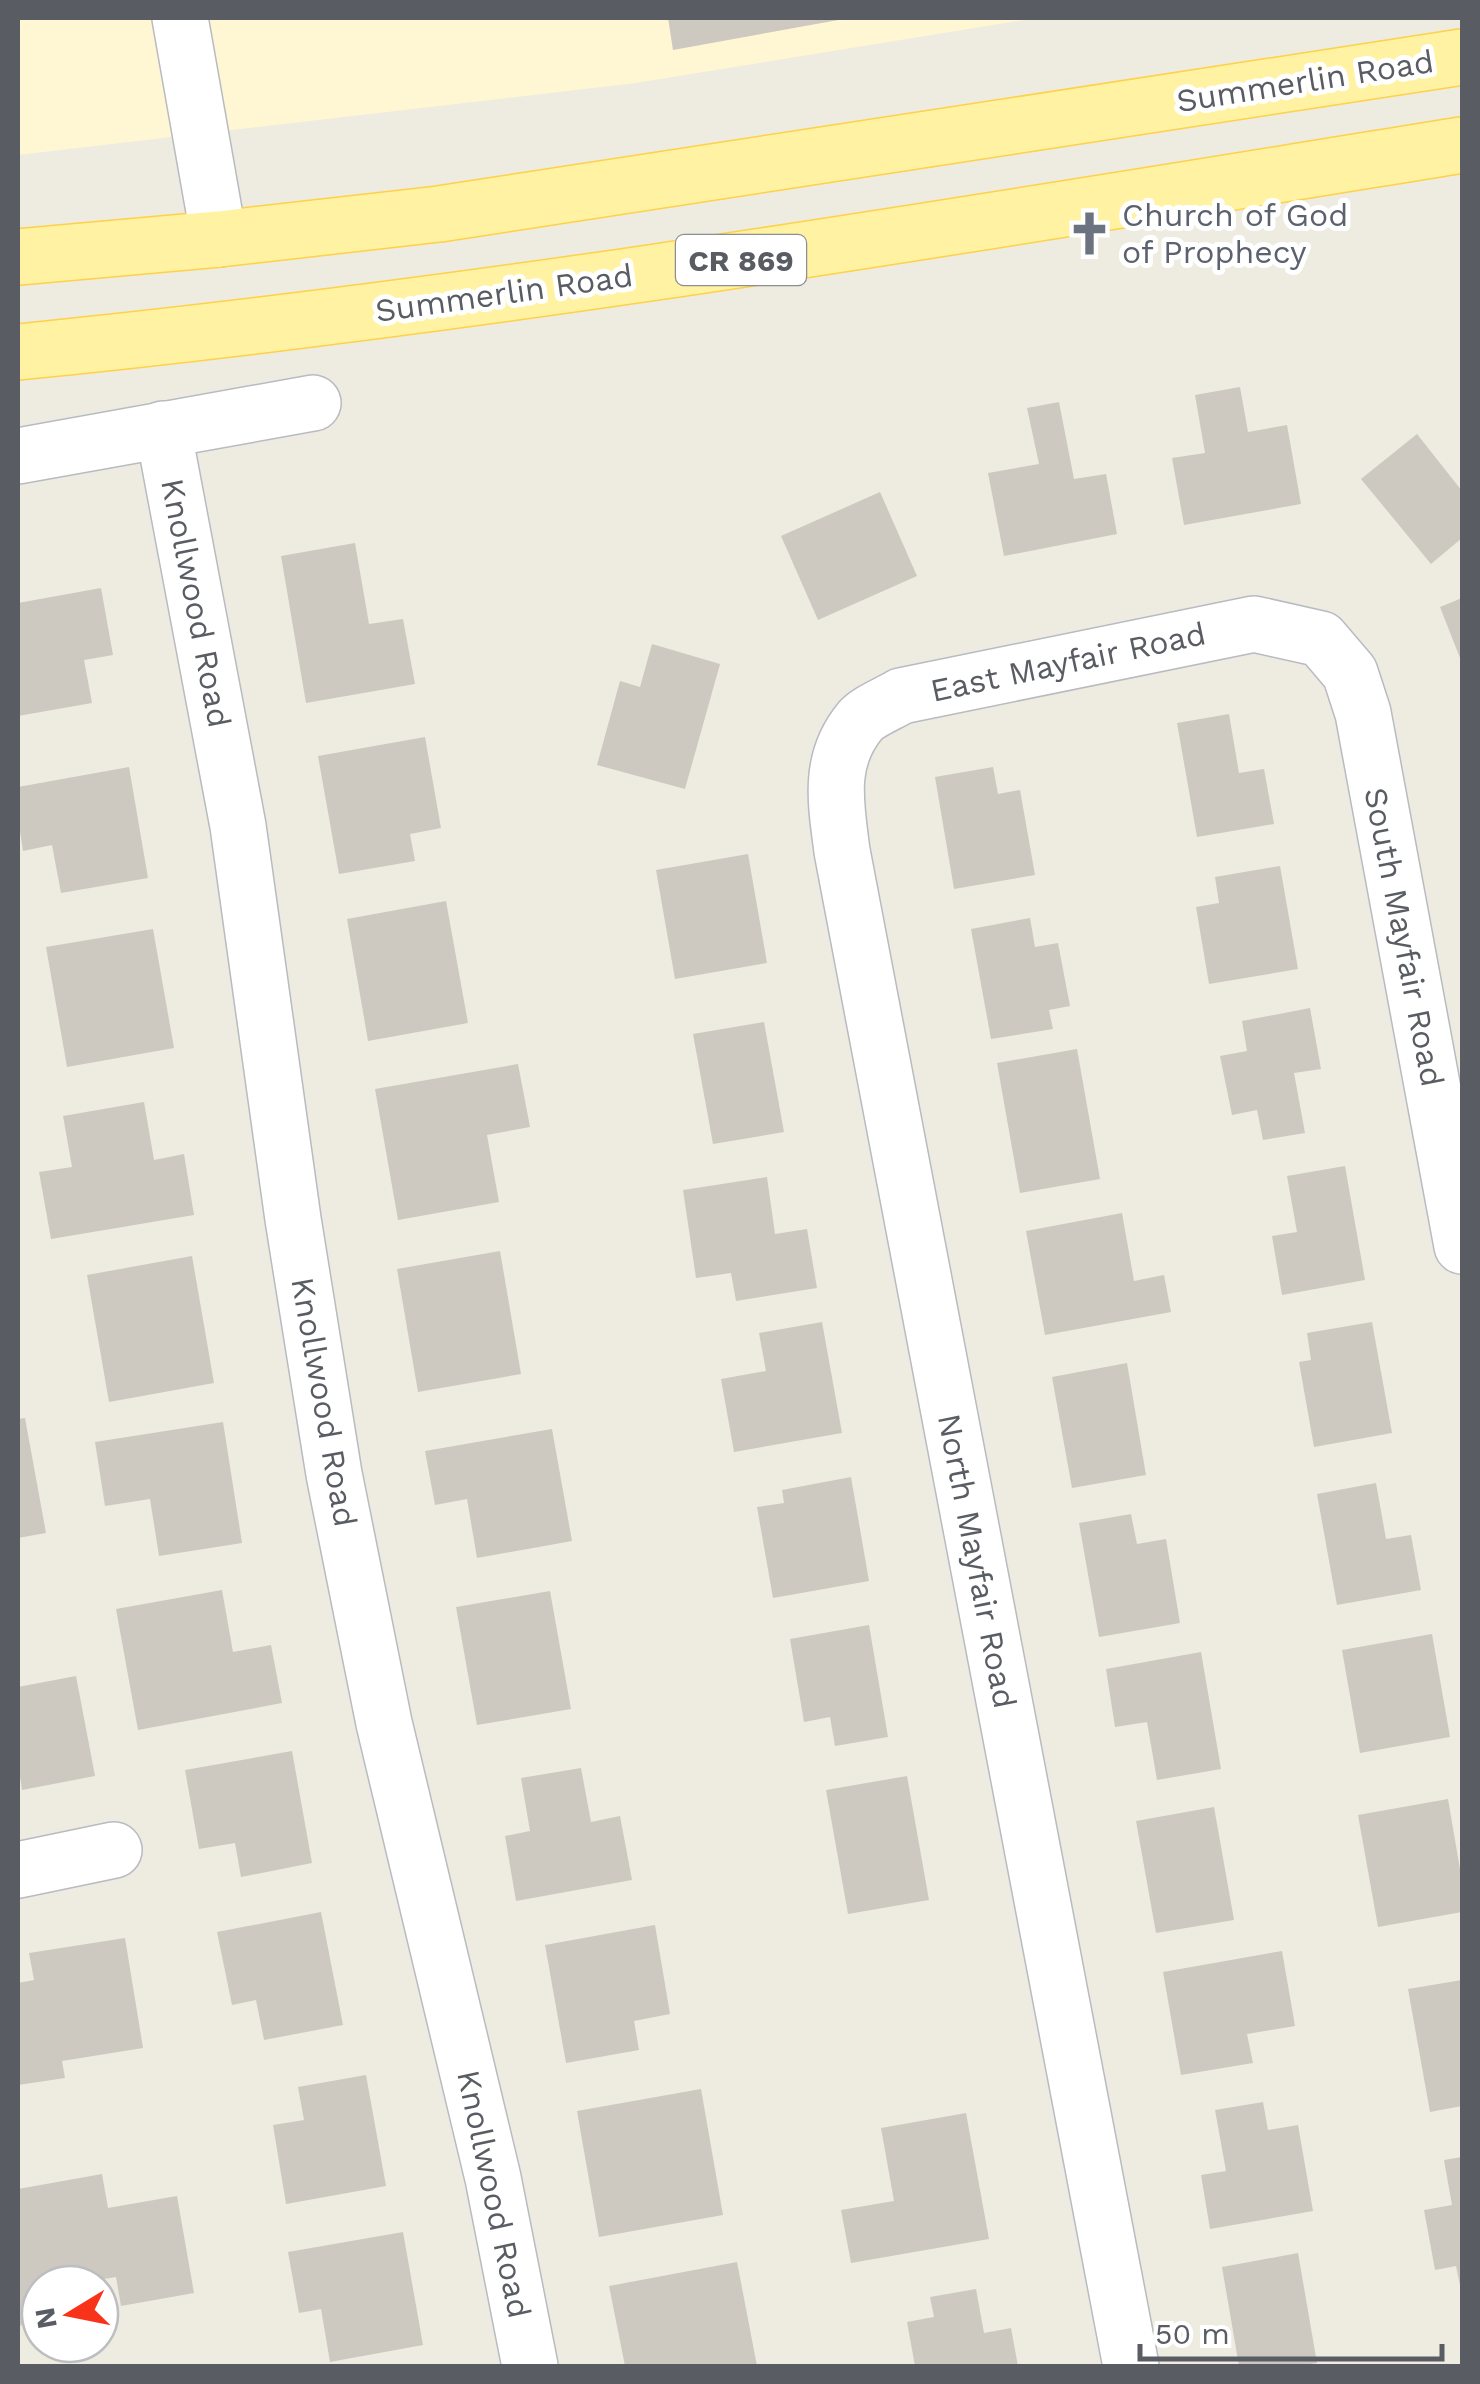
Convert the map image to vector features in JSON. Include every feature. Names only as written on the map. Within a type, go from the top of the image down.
[{"type":"main road","name":"Summerlin Road","points":[[18,258],[439,214],[1462,57]]},
{"type":"main road","name":"Summerlin Road","points":[[18,352],[243,330],[716,264],[1462,146]]},
{"type":"street","points":[[180,18],[219,240]]},
{"type":"street","points":[[18,456],[313,403]]},
{"type":"street","name":"Knollwood Road","points":[[163,429],[238,826],[293,1219],[334,1474],[384,1723],[493,2178],[530,2366]]},
{"type":"street","name":"East Mayfair Road","points":[[838,755],[862,718],[901,696],[1254,624],[1321,640]]},
{"type":"street","name":"South Mayfair Road","points":[[1321,640],[1350,673],[1363,714],[1462,1246]]},
{"type":"street","name":"North Mayfair Road","points":[[838,755],[836,804],[842,851],[1131,2366]]},
{"type":"street","points":[[18,1870],[114,1850]]},
{"type":"shaded area","points":[[18,18],[1037,18],[636,83],[18,155]]},
{"type":"building","points":[[668,18],[844,18],[844,19],[673,50]]},
{"type":"building","points":[[1240,387],[1248,432],[1287,425],[1301,504],[1184,525],[1172,458],[1205,453],[1195,395]]},
{"type":"building","points":[[1059,402],[1074,479],[1106,474],[1117,534],[1004,556],[988,473],[1039,464],[1027,408]]},
{"type":"building","points":[[1417,434],[1462,491],[1462,538],[1431,564],[1361,479]]},
{"type":"building","points":[[880,492],[917,576],[818,620],[781,536]]},
{"type":"building","points":[[355,543],[369,624],[403,619],[415,684],[306,703],[281,556]]},
{"type":"building","points":[[101,588],[113,655],[84,660],[92,703],[18,716],[18,603]]},
{"type":"building","points":[[1462,598],[1462,663],[1440,607]]},
{"type":"building","points":[[652,644],[720,664],[685,789],[597,765],[620,681],[640,687]]},
{"type":"building","points":[[1229,714],[1239,773],[1264,769],[1274,824],[1197,837],[1177,723]]},
{"type":"building","points":[[425,737],[441,828],[410,834],[415,861],[339,874],[318,756]]},
{"type":"building","points":[[129,767],[148,878],[61,893],[52,845],[23,851],[18,787]]},
{"type":"building","points":[[993,767],[998,794],[1020,790],[1035,875],[954,889],[935,777]]},
{"type":"building","points":[[748,854],[767,963],[675,979],[656,870]]},
{"type":"building","points":[[1280,866],[1298,969],[1209,984],[1196,907],[1219,903],[1215,877]]},
{"type":"building","points":[[446,901],[468,1023],[368,1041],[347,919]]},
{"type":"building","points":[[1030,918],[1035,947],[1058,943],[1070,1006],[1049,1010],[1053,1029],[991,1039],[971,929]]},
{"type":"building","points":[[153,929],[174,1048],[67,1067],[46,947]]},
{"type":"building","points":[[1310,1008],[1321,1069],[1294,1073],[1305,1133],[1263,1140],[1257,1110],[1232,1115],[1220,1056],[1247,1051],[1242,1021]]},
{"type":"building","points":[[764,1022],[784,1132],[713,1144],[693,1034]]},
{"type":"building","points":[[1077,1049],[1100,1179],[1020,1193],[997,1063]]},
{"type":"building","points":[[518,1064],[530,1127],[487,1135],[499,1202],[398,1220],[375,1089]]},
{"type":"building","points":[[144,1102],[154,1160],[184,1154],[194,1215],[51,1239],[39,1172],[72,1167],[63,1116]]},
{"type":"building","points":[[1345,1166],[1365,1280],[1282,1295],[1272,1236],[1297,1232],[1287,1176]]},
{"type":"building","points":[[767,1177],[775,1234],[807,1229],[817,1288],[736,1301],[731,1273],[696,1278],[683,1190]]},
{"type":"building","points":[[1122,1213],[1134,1281],[1164,1275],[1171,1312],[1045,1335],[1026,1231]]},
{"type":"building","points":[[500,1251],[521,1374],[418,1392],[397,1269]]},
{"type":"building","points":[[192,1256],[214,1383],[109,1402],[87,1275]]},
{"type":"building","points":[[822,1322],[842,1433],[734,1452],[721,1379],[766,1371],[759,1333]]},
{"type":"building","points":[[1372,1322],[1392,1433],[1314,1447],[1299,1362],[1311,1360],[1307,1333]]},
{"type":"building","points":[[1127,1363],[1146,1475],[1072,1488],[1052,1377]]},
{"type":"building","points":[[25,1418],[46,1533],[18,1538],[18,1419]]},
{"type":"building","points":[[223,1422],[242,1543],[159,1556],[150,1499],[105,1506],[95,1442]]},
{"type":"building","points":[[552,1429],[572,1541],[477,1558],[467,1499],[435,1505],[425,1451]]},
{"type":"building","points":[[851,1477],[869,1581],[773,1598],[757,1507],[784,1503],[782,1490]]},
{"type":"building","points":[[1376,1483],[1386,1539],[1411,1535],[1421,1590],[1337,1605],[1317,1494]]},
{"type":"building","points":[[1131,1514],[1137,1544],[1166,1539],[1180,1623],[1099,1637],[1079,1523]]},
{"type":"building","points":[[222,1590],[233,1652],[271,1645],[282,1703],[138,1730],[116,1609]]},
{"type":"building","points":[[550,1591],[571,1709],[477,1725],[456,1607]]},
{"type":"building","points":[[869,1625],[888,1737],[835,1746],[830,1717],[804,1722],[790,1639]]},
{"type":"building","points":[[1432,1634],[1450,1737],[1360,1753],[1342,1650]]},
{"type":"building","points":[[1201,1652],[1221,1769],[1157,1780],[1147,1722],[1115,1727],[1106,1669]]},
{"type":"building","points":[[76,1676],[95,1776],[22,1790],[18,1687]]},
{"type":"building","points":[[292,1751],[312,1863],[241,1877],[235,1843],[199,1849],[185,1770]]},
{"type":"building","points":[[581,1768],[591,1822],[620,1816],[632,1880],[516,1901],[505,1836],[530,1831],[521,1778]]},
{"type":"building","points":[[907,1776],[929,1900],[848,1914],[826,1790]]},
{"type":"building","points":[[1448,1799],[1462,1881],[1462,1912],[1378,1927],[1358,1815]]},
{"type":"building","points":[[1214,1807],[1234,1920],[1156,1933],[1136,1821]]},
{"type":"building","points":[[321,1912],[343,2025],[264,2040],[256,2000],[232,2005],[217,1932]]},
{"type":"building","points":[[655,1925],[670,2014],[634,2021],[639,2050],[566,2063],[545,1945]]},
{"type":"building","points":[[125,1938],[143,2048],[62,2061],[65,2078],[18,2085],[18,1983],[34,1980],[29,1953]]},
{"type":"building","points":[[1282,1951],[1295,2026],[1247,2034],[1253,2063],[1181,2075],[1163,1972]]},
{"type":"building","points":[[1462,1980],[1462,2106],[1430,2112],[1408,1989]]},
{"type":"building","points":[[366,2075],[386,2186],[286,2204],[273,2125],[304,2120],[298,2087]]},
{"type":"building","points":[[701,2089],[723,2215],[599,2237],[577,2111]]},
{"type":"building","points":[[1263,2102],[1268,2130],[1298,2125],[1313,2211],[1210,2229],[1201,2175],[1226,2171],[1215,2110]]},
{"type":"building","points":[[966,2113],[989,2239],[851,2263],[841,2210],[894,2201],[881,2128]]},
{"type":"building","points":[[1462,2157],[1461,2290],[1456,2266],[1435,2270],[1424,2210],[1452,2205],[1444,2160]]},
{"type":"building","points":[[102,2174],[108,2208],[177,2196],[194,2293],[121,2306],[120,2264],[20,2264],[18,2326],[18,2189]]},
{"type":"building","points":[[403,2232],[423,2345],[330,2362],[321,2309],[299,2313],[288,2252]]},
{"type":"building","points":[[1298,2253],[1317,2363],[1239,2366],[1222,2267]]},
{"type":"building","points":[[737,2262],[757,2366],[625,2366],[609,2286]]},
{"type":"building","points":[[976,2289],[984,2333],[1011,2328],[1018,2366],[915,2366],[907,2322],[934,2317],[930,2297]]},
{"type":"place","name":"Church of God of Prophecy","points":[[1089,233]]}]
